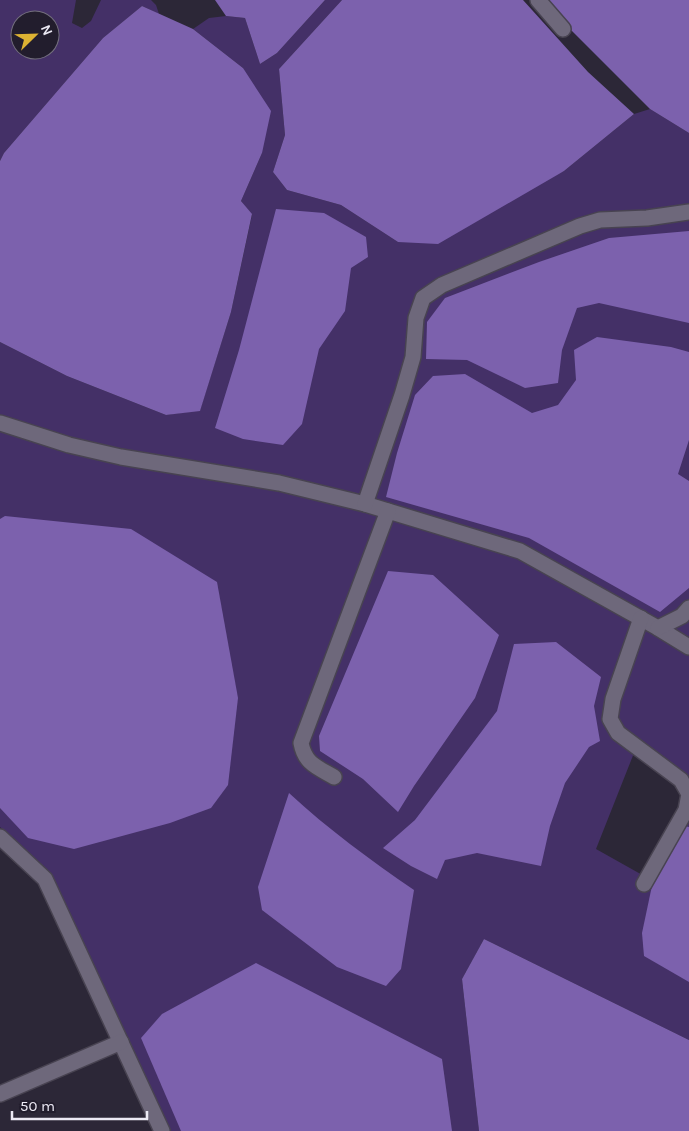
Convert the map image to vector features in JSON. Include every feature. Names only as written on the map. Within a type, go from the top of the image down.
[{"type":"street","points":[[538,0],[563,29]]},
{"type":"street","points":[[365,504],[413,357],[416,318],[423,298],[442,285],[580,226],[600,220],[647,218],[689,212]]},
{"type":"street","points":[[0,423],[69,445],[121,457],[279,483],[365,504],[520,551],[641,618],[689,647]]},
{"type":"street","points":[[334,777],[310,762],[303,754],[301,744],[388,511]]},
{"type":"street","points":[[658,628],[682,616],[689,608]]},
{"type":"street","points":[[641,618],[613,699],[610,719],[618,733],[681,780],[689,794],[686,810],[644,884]]},
{"type":"street","points":[[0,836],[45,879],[162,1131]]},
{"type":"street","points":[[0,1094],[121,1042]]},
{"type":"shaded area","points":[[0,0],[76,0],[72,23],[82,28],[91,21],[101,0],[151,0],[156,5],[159,14],[142,6],[103,38],[4,153],[0,161]]},
{"type":"shaded area","points":[[215,0],[325,0],[277,53],[260,64],[245,18],[226,16]]},
{"type":"shaded area","points":[[325,0],[342,0],[279,69],[285,135],[273,172],[287,190],[341,205],[398,242],[564,171],[634,114],[650,109],[689,133],[689,206],[648,212],[599,214],[418,294],[407,357],[361,496],[123,451],[79,441],[0,416],[0,342],[67,376],[166,415],[200,410],[231,312],[252,215],[241,201],[262,153],[243,68],[193,29],[209,18],[226,16],[245,18],[260,64],[277,53]]},
{"type":"shaded area","points":[[342,0],[523,0],[588,72],[634,114],[564,171],[438,244],[398,242],[341,205],[287,190],[273,172],[285,135],[279,69]]},
{"type":"shaded area","points":[[544,0],[689,0],[689,133],[650,109],[567,26]]},
{"type":"shaded area","points":[[142,6],[193,29],[243,68],[271,111],[262,153],[241,201],[252,214],[231,312],[200,411],[166,415],[67,376],[0,342],[0,161],[4,153],[103,38]]},
{"type":"shaded area","points":[[276,209],[324,213],[366,237],[368,257],[351,268],[345,311],[319,349],[302,424],[283,445],[243,439],[215,428],[239,350]]},
{"type":"shaded area","points":[[689,219],[689,640],[523,546],[373,500],[428,303],[444,292],[585,232],[602,227]]},
{"type":"shaded area","points":[[689,231],[689,323],[599,303],[577,308],[562,350],[558,383],[525,388],[467,360],[426,359],[427,322],[445,298],[539,262],[609,238]]},
{"type":"shaded area","points":[[597,337],[671,347],[689,352],[689,440],[678,474],[689,481],[689,588],[660,612],[529,538],[386,497],[415,395],[433,376],[465,374],[532,413],[558,405],[576,380],[574,350]]},
{"type":"shaded area","points":[[0,429],[278,489],[360,509],[517,557],[633,621],[606,699],[634,753],[596,849],[653,881],[689,818],[689,1040],[484,939],[462,979],[479,1131],[170,1131],[51,875],[0,827]]},
{"type":"shaded area","points":[[5,516],[131,529],[217,582],[238,698],[228,785],[211,808],[170,823],[74,849],[28,838],[0,808],[0,519]]},
{"type":"shaded area","points":[[388,571],[433,575],[499,635],[475,698],[398,812],[363,779],[320,751],[319,736]]},
{"type":"shaded area","points":[[644,627],[665,638],[689,655],[689,782],[623,729],[616,718],[619,701]]},
{"type":"shaded area","points":[[556,642],[601,677],[594,706],[600,741],[589,747],[565,783],[550,826],[541,866],[477,853],[445,860],[437,879],[411,866],[383,848],[415,820],[497,711],[514,644]]},
{"type":"shaded area","points":[[289,793],[350,844],[414,890],[401,969],[386,986],[337,967],[262,910],[258,887]]},
{"type":"shaded area","points":[[684,826],[689,827],[689,982],[644,956],[642,933],[653,881]]},
{"type":"shaded area","points":[[484,939],[689,1040],[689,1131],[479,1131],[462,979]]},
{"type":"shaded area","points":[[256,963],[442,1059],[452,1131],[181,1131],[141,1038],[162,1014]]}]
